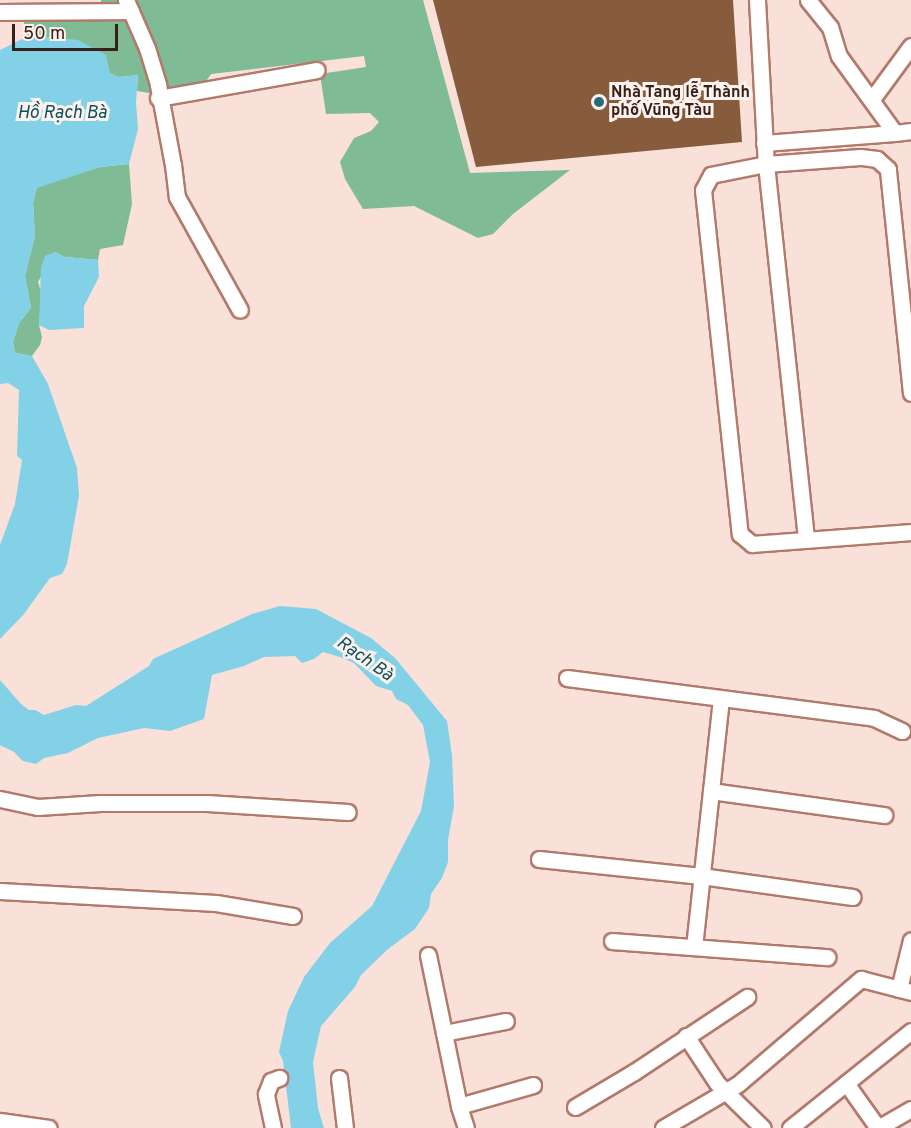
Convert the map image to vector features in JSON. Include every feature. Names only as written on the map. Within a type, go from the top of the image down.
[{"type":"street","points":[[757,0],[764,143],[806,540]]},
{"type":"street","points":[[808,0],[830,27],[839,56],[895,133]]},
{"type":"street","points":[[0,12],[29,6],[128,5],[147,48],[158,85],[158,98],[173,165],[177,197],[240,309]]},
{"type":"street","points":[[872,99],[911,46]]},
{"type":"street","points":[[158,98],[317,70]]},
{"type":"street","points":[[764,143],[911,131]]},
{"type":"street","points":[[911,393],[888,169],[877,159],[860,157],[766,164],[711,175],[703,190],[740,534],[752,544],[911,532]]},
{"type":"street","points":[[567,678],[874,718],[902,731]]},
{"type":"street","points":[[694,947],[721,698]]},
{"type":"street","points":[[711,790],[884,815]]},
{"type":"street","points":[[0,800],[45,807],[100,803],[207,802],[348,812]]},
{"type":"street","points":[[539,859],[701,876],[853,897]]},
{"type":"street","points":[[0,891],[216,903],[294,916]]},
{"type":"street","points":[[663,1128],[726,1092],[861,979],[905,990],[911,940]]},
{"type":"street","points":[[612,941],[827,957]]},
{"type":"street","points":[[428,956],[459,1106],[466,1128]]},
{"type":"street","points":[[575,1107],[634,1072],[747,997]]},
{"type":"street","points":[[444,1033],[506,1020]]},
{"type":"street","points":[[790,1128],[911,1031]]},
{"type":"street","points":[[686,1036],[726,1092],[763,1128]]},
{"type":"street","points":[[273,1128],[266,1094],[271,1081],[279,1078]]},
{"type":"street","points":[[339,1078],[345,1128]]},
{"type":"street","points":[[846,1083],[878,1128],[911,1109]]},
{"type":"street","points":[[459,1106],[533,1085]]},
{"type":"street","points":[[0,1121],[49,1128]]},
{"type":"green space","points":[[101,0],[423,0],[470,173],[570,170],[513,214],[493,234],[478,238],[414,206],[363,209],[345,179],[340,162],[354,138],[371,131],[379,122],[370,113],[326,114],[320,74],[366,67],[364,56],[211,74],[197,95],[184,99],[137,91],[138,75],[119,77],[24,38],[24,17],[101,16]]},
{"type":"green space","points":[[129,164],[132,204],[123,245],[100,249],[98,260],[65,257],[55,252],[38,282],[42,295],[40,345],[32,356],[15,353],[13,342],[19,323],[31,308],[25,276],[35,236],[33,203],[37,187],[100,167]]},
{"type":"water","name":"Hồ Rạch Bà","points":[[30,35],[78,40],[106,55],[110,73],[119,77],[138,75],[136,103],[138,129],[129,164],[100,167],[37,188],[33,203],[35,236],[25,276],[31,308],[19,323],[13,342],[15,353],[32,356],[48,384],[77,468],[79,496],[67,564],[62,574],[50,578],[24,614],[0,639],[0,545],[15,504],[22,460],[17,456],[19,390],[8,383],[0,384],[0,50]]},
{"type":"water","points":[[55,252],[65,257],[98,260],[99,277],[84,306],[84,328],[49,330],[39,325],[41,267],[45,256]]},
{"type":"water","name":"Rạch Bà","points":[[280,606],[316,609],[371,638],[395,658],[447,721],[452,755],[454,806],[448,840],[448,862],[442,878],[431,894],[429,908],[415,929],[388,949],[361,975],[355,987],[321,1026],[313,1062],[318,1108],[324,1128],[291,1128],[283,1061],[279,1052],[288,1011],[304,977],[330,943],[372,906],[421,811],[430,762],[423,725],[408,705],[396,699],[392,691],[376,686],[354,663],[340,657],[323,652],[314,659],[302,663],[295,656],[264,657],[244,666],[212,675],[204,719],[170,731],[144,728],[98,738],[68,753],[44,758],[36,764],[23,761],[14,752],[0,745],[0,680],[21,704],[29,710],[35,710],[44,715],[76,705],[86,706],[149,666],[153,659],[252,614]]},
{"type":"building","name":"Nhà Tang lễ Thành phố Vũng Tàu","points":[[433,0],[733,0],[742,142],[476,167]]},
{"type":"place","name":"Nhà Tang lễ Thành phố Vũng Tàu","points":[[599,102]]}]
